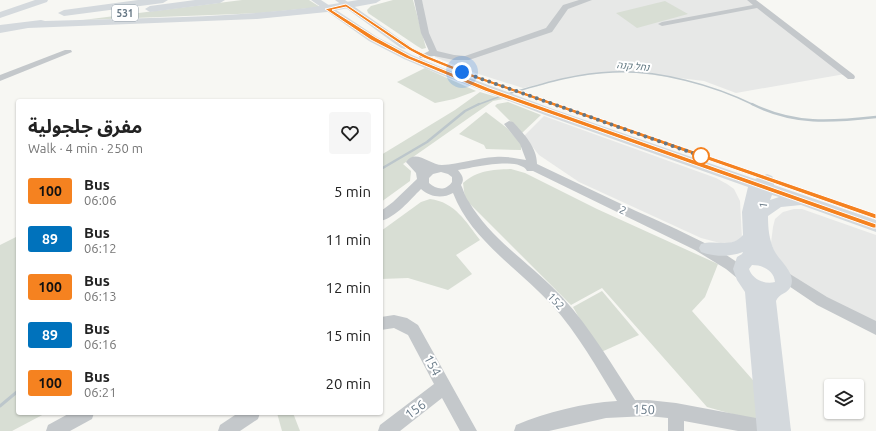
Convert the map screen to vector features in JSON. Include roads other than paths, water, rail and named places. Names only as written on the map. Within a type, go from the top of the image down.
[{"type":"highway","name":"531","points":[[0,22],[166,0]]},
{"type":"highway","name":"531","points":[[0,29],[220,0]]},
{"type":"highway","points":[[257,16],[327,9],[342,3],[374,0]]},
{"type":"highway","points":[[358,14],[355,10],[374,0]]},
{"type":"highway","points":[[29,25],[318,14],[344,20]]},
{"type":"main road","points":[[0,15],[44,0]]},
{"type":"main road","points":[[315,0],[373,38],[408,57],[876,226]]},
{"type":"main road","points":[[342,3],[410,49],[428,54],[490,87]]},
{"type":"main road","points":[[552,108],[714,169],[876,216]]},
{"type":"main road","points":[[714,169],[740,188],[756,211],[765,209],[778,202],[795,201],[810,203]]},
{"type":"main road","name":"1","points":[[763,184],[750,237],[752,248],[747,269],[754,292],[776,430]]},
{"type":"main road","name":"1","points":[[756,211],[763,245],[777,280]]},
{"type":"main road","points":[[703,247],[726,250],[740,248],[750,237]]},
{"type":"main road","points":[[765,260],[777,280],[762,290],[747,269],[765,260]]},
{"type":"main road","points":[[776,430],[767,301],[777,280]]},
{"type":"street","points":[[418,0],[428,54],[454,59],[466,58],[549,30],[554,27],[565,7],[588,0]]},
{"type":"street","points":[[751,0],[851,77]]},
{"type":"street","points":[[662,24],[758,6]]},
{"type":"street","points":[[1,76],[68,52]]},
{"type":"street","points":[[509,124],[527,147],[531,167]]},
{"type":"street","points":[[397,205],[412,198],[450,191],[457,182],[455,173],[430,166],[416,159],[411,162],[421,172],[426,188],[438,192]]},
{"type":"street","name":"2","points":[[441,168],[483,160],[500,159],[518,162],[548,173],[703,247],[731,265],[747,269]]},
{"type":"street","name":"2","points":[[457,182],[466,171],[484,166],[509,165],[531,167]]},
{"type":"street","points":[[383,216],[397,205],[429,171],[441,168]]},
{"type":"street","name":"152","points":[[457,182],[462,203],[465,207],[492,239],[556,300],[572,319],[630,408]]},
{"type":"street","name":"152","points":[[438,192],[455,199],[465,207]]},
{"type":"street","points":[[777,280],[798,294],[822,301],[876,328]]},
{"type":"street","name":"154","points":[[383,323],[396,320],[413,330],[469,431]]},
{"type":"street","name":"156","points":[[386,431],[444,386]]},
{"type":"street","name":"150","points":[[522,431],[534,426],[581,414],[630,408],[676,411],[776,430]]},
{"type":"street","points":[[676,411],[676,431]]},
{"type":"street","points":[[54,431],[82,415]]},
{"type":"street","points":[[228,430],[249,415]]},
{"type":"waterway","name":"נחל קנה","points":[[508,94],[586,74],[631,72],[667,76],[685,80],[721,91],[754,105]]},
{"type":"waterway","name":"נחל קנה","points":[[477,105],[501,96]]},
{"type":"waterway","name":"נחל קנה","points":[[752,104],[783,116],[798,119],[828,121],[876,117]]},
{"type":"waterway","name":"נחל קנה","points":[[383,168],[427,142],[465,111],[477,105]]},
{"type":"waterway","name":"נחל קנה","points":[[0,406],[16,393]]}]
